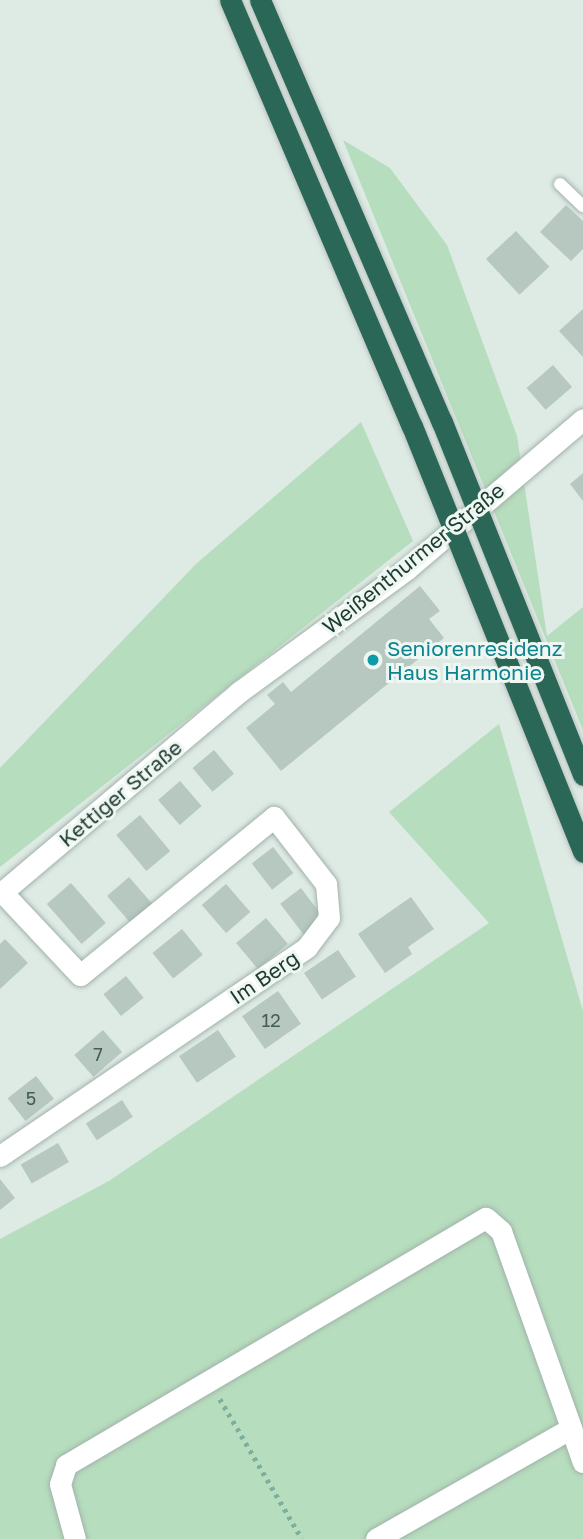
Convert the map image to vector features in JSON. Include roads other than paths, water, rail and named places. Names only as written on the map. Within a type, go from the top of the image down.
[{"type":"highway","points":[[230,0],[412,426],[583,852]]},
{"type":"highway","points":[[261,0],[442,422],[583,775]]},
{"type":"street","name":"Weißenthurmer Straße","points":[[239,692],[407,569],[583,419]]},
{"type":"street","name":"Kettiger Straße","points":[[1,893],[239,692]]},
{"type":"street","name":"Im Berg","points":[[0,1156],[307,947],[330,918],[326,884],[274,817],[80,975],[1,893]]},
{"type":"street","points":[[75,1539],[60,1484],[66,1465],[486,1218],[501,1231],[583,1462]]},
{"type":"street","points":[[376,1539],[571,1428]]},
{"type":"lane","points":[[560,184],[583,206]]},
{"type":"place","name":"Seniorenresidenz Haus Harmonie","points":[[373,660]]}]
